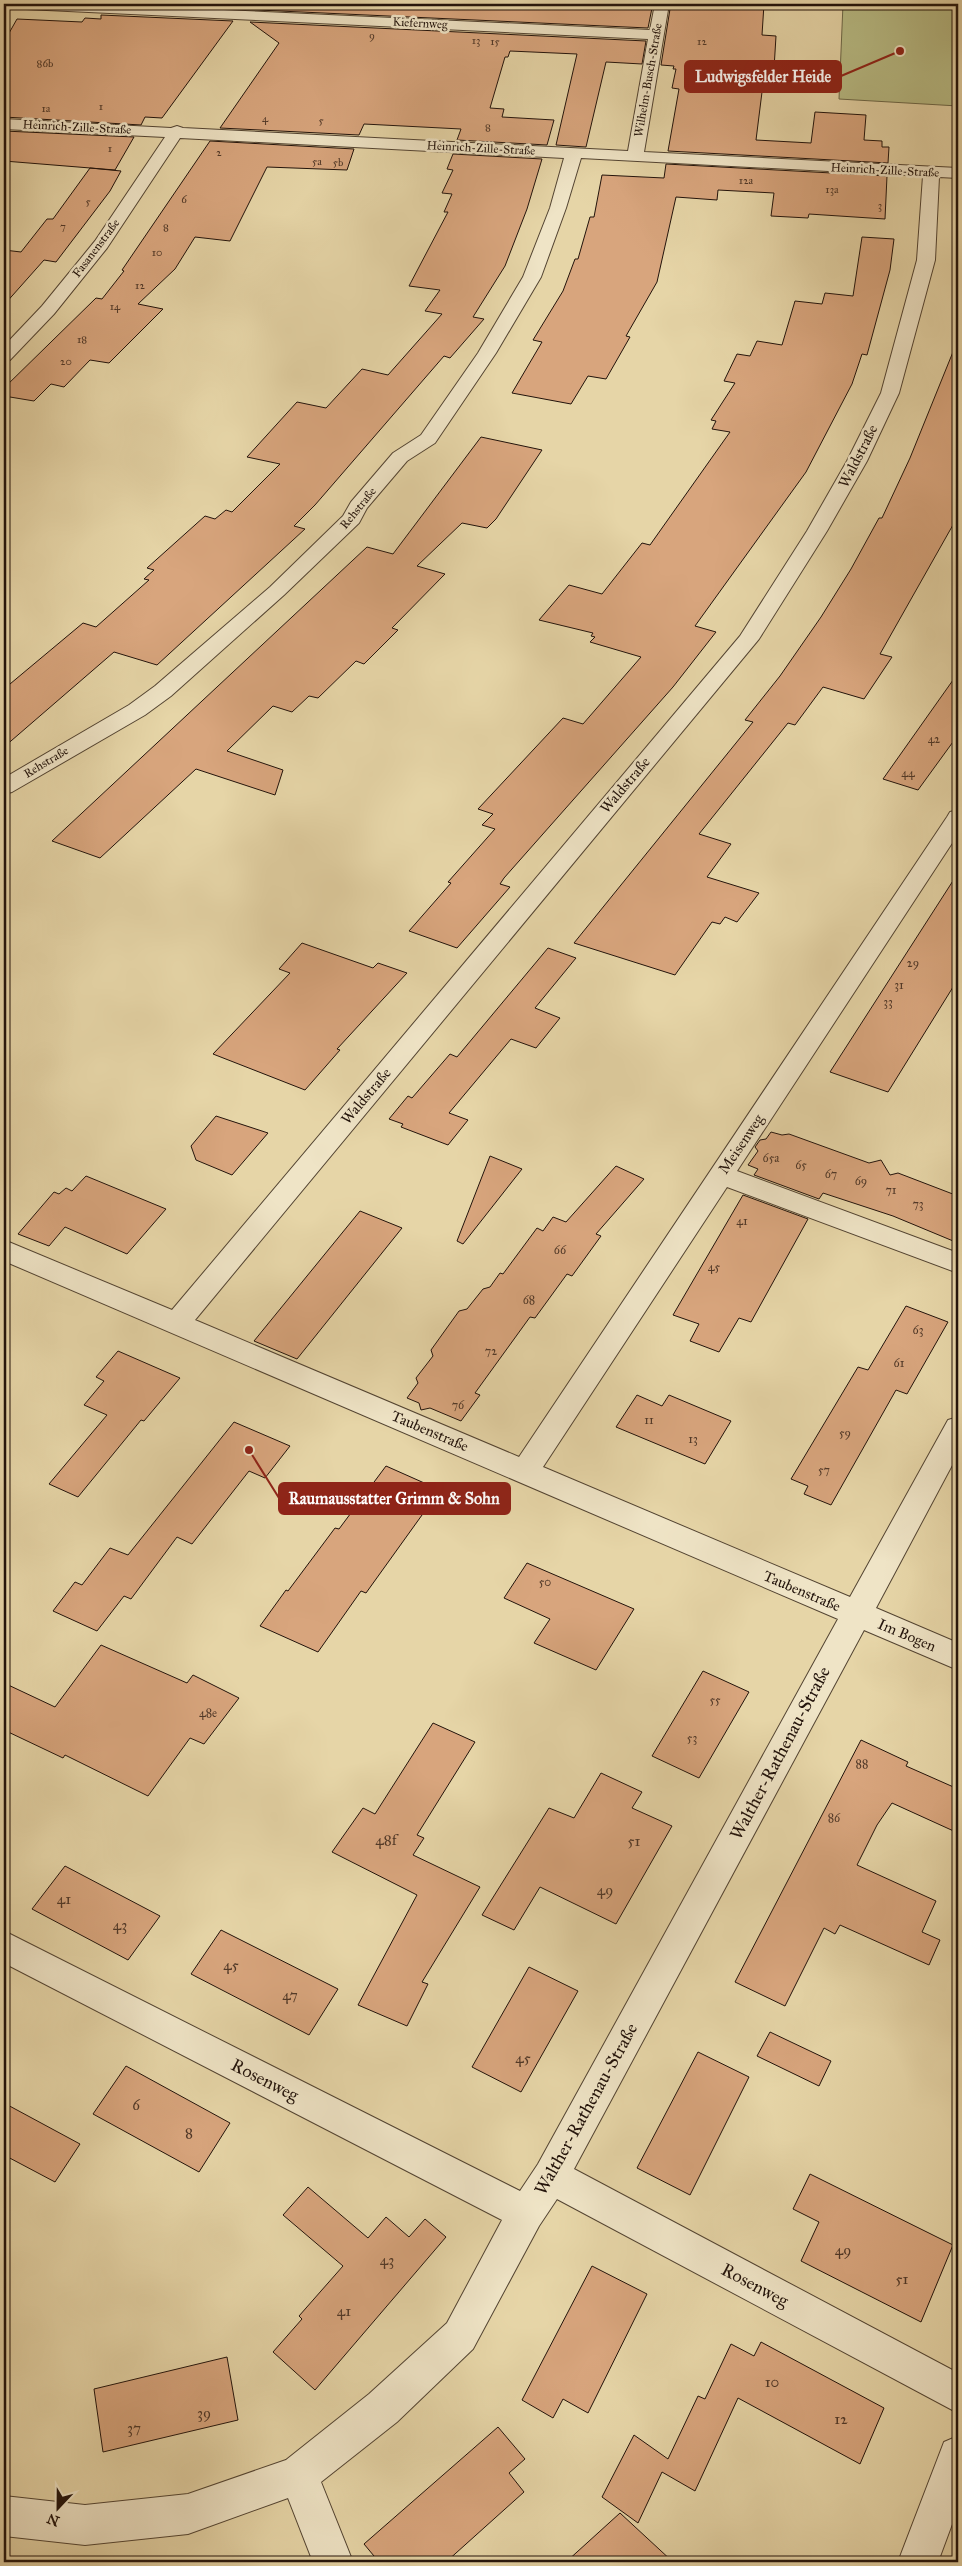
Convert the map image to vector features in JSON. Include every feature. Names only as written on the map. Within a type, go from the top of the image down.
[{"type":"street","name":"Kiefernweg","points":[[5,4],[656,35]]},
{"type":"street","name":"Wilhelm-Busch-Straße","points":[[635,156],[662,4]]},
{"type":"street","name":"Heinrich-Zille-Straße","points":[[4,124],[958,174]]},
{"type":"street","name":"Fasanenstraße","points":[[4,356],[48,310],[101,244],[177,132]]},
{"type":"street","name":"Rehstraße","points":[[4,787],[137,710],[163,691],[277,591],[352,520],[358,506],[400,457],[428,438],[487,353],[532,277],[558,208],[574,153]]},
{"type":"street","name":"Waldstraße","points":[[176,1324],[748,639],[818,531],[857,461],[890,393],[926,260],[931,172]]},
{"type":"street","name":"Meisenweg","points":[[525,1472],[958,817]]},
{"type":"street","points":[[721,1175],[958,1263]]},
{"type":"street","name":"Taubenstraße","points":[[4,1250],[856,1614]]},
{"type":"street","name":"Walther-Rathenau-Straße","points":[[4,2516],[85,2525],[188,2514],[298,2475],[383,2408],[460,2336],[526,2213],[551,2176],[958,1428]]},
{"type":"street","name":"Im Bogen","points":[[856,1614],[958,1656]]},
{"type":"street","name":"Rosenweg","points":[[4,1946],[526,2213]]},
{"type":"street","name":"Rosenweg","points":[[551,2176],[958,2394]]},
{"type":"street","points":[[918,2562],[958,2456]]},
{"type":"street","points":[[298,2475],[333,2562]]},
{"type":"green space","points":[[843,4],[958,4],[958,106],[839,99]]},
{"type":"building","points":[[128,4],[561,4],[652,8],[648,28]]},
{"type":"building","points":[[693,4],[732,6],[733,4],[764,4],[762,35],[776,36],[773,85],[763,84],[756,140],[811,143],[815,112],[866,115],[864,140],[882,141],[882,147],[889,147],[888,163],[668,151],[679,89],[672,88],[676,69],[673,69],[674,66],[661,65],[670,9],[692,8]]},
{"type":"building","points":[[101,15],[233,21],[162,118],[145,117],[141,125],[4,117],[4,42],[17,19],[82,22],[85,18],[101,19]]},
{"type":"building","points":[[250,22],[646,41],[642,64],[606,62],[586,147],[556,145],[577,54],[510,51],[508,57],[505,57],[490,108],[504,109],[502,117],[554,120],[547,145],[457,140],[461,129],[364,124],[359,135],[220,128],[279,43]]},
{"type":"building","points":[[4,131],[134,137],[115,170],[4,161]]},
{"type":"building","points":[[210,141],[354,149],[347,170],[267,167],[230,241],[195,237],[175,269],[138,304],[163,309],[109,363],[90,360],[64,387],[51,384],[34,401],[4,396],[4,388],[96,298],[102,299],[124,271],[122,270]]},
{"type":"building","points":[[453,154],[542,159],[527,209],[505,266],[473,317],[484,319],[450,358],[444,356],[315,505],[294,526],[305,529],[157,665],[114,652],[4,747],[4,689],[83,623],[96,627],[149,580],[144,579],[154,570],[147,568],[205,516],[215,519],[226,510],[232,512],[280,464],[247,457],[297,402],[326,408],[362,369],[388,375],[442,314],[425,311],[440,290],[409,286],[448,212],[444,212],[452,194],[442,193],[453,170],[447,169]]},
{"type":"building","points":[[666,164],[887,176],[885,219],[809,214],[808,218],[771,216],[774,193],[718,190],[717,200],[676,197],[657,282],[626,336],[630,337],[606,379],[588,376],[571,404],[512,393],[542,342],[533,340],[563,291],[575,259],[578,259],[590,217],[594,217],[602,175],[664,178]]},
{"type":"building","points":[[90,168],[121,171],[110,191],[56,262],[44,260],[4,305],[4,250],[21,252],[47,219],[53,219]]},
{"type":"building","points":[[862,237],[894,239],[890,270],[867,355],[862,354],[852,384],[806,472],[695,626],[716,632],[673,687],[504,878],[500,884],[510,887],[457,948],[409,931],[451,883],[448,882],[495,829],[482,825],[493,814],[478,809],[563,718],[583,724],[641,657],[590,642],[595,637],[591,636],[593,633],[539,620],[569,585],[602,594],[642,543],[650,545],[730,432],[712,429],[716,421],[711,420],[735,383],[724,381],[737,354],[750,356],[757,341],[782,345],[795,301],[822,304],[825,293],[853,296]]},
{"type":"building","points":[[957,342],[958,516],[880,654],[892,657],[864,699],[823,687],[795,725],[788,723],[699,834],[731,844],[707,877],[759,893],[737,922],[725,917],[720,924],[712,922],[675,975],[574,943],[753,722],[745,720],[780,676],[821,617],[851,569],[879,518],[882,518],[910,458]]},
{"type":"building","points":[[481,437],[542,450],[496,519],[487,528],[462,523],[417,566],[445,574],[392,628],[398,630],[364,664],[356,661],[318,698],[309,696],[292,712],[273,706],[227,751],[283,770],[275,795],[196,769],[100,858],[52,841],[367,547],[393,554]]},
{"type":"building","points":[[958,673],[958,735],[918,790],[883,779]]},
{"type":"building","points":[[958,873],[958,979],[888,1092],[830,1072]]},
{"type":"building","points":[[302,943],[373,968],[378,963],[407,973],[337,1049],[340,1050],[305,1090],[213,1054],[290,973],[279,969]]},
{"type":"building","points":[[548,948],[576,958],[535,1008],[560,1018],[536,1048],[511,1039],[449,1113],[468,1120],[448,1145],[401,1127],[403,1124],[389,1119],[408,1096],[412,1098],[450,1054],[457,1057]]},
{"type":"building","points":[[216,1116],[268,1133],[232,1175],[196,1160],[191,1146]]},
{"type":"building","points":[[771,1132],[782,1135],[789,1134],[869,1163],[881,1160],[890,1175],[898,1173],[958,1196],[958,1243],[893,1216],[823,1193],[819,1199],[754,1175],[758,1169],[748,1165],[758,1151],[755,1147],[760,1140],[766,1139]]},
{"type":"building","points":[[490,1156],[522,1169],[463,1244],[457,1241]]},
{"type":"building","points":[[616,1166],[644,1179],[596,1234],[601,1236],[572,1276],[567,1274],[535,1318],[530,1317],[475,1393],[480,1395],[461,1421],[430,1408],[421,1410],[419,1403],[407,1398],[418,1383],[416,1378],[433,1356],[431,1350],[459,1311],[467,1309],[483,1289],[490,1287],[500,1273],[503,1274],[537,1228],[543,1231],[553,1217],[566,1222]]},
{"type":"building","points":[[86,1176],[166,1209],[127,1254],[65,1227],[49,1246],[18,1234],[54,1192],[59,1194],[66,1188],[72,1191]]},
{"type":"building","points":[[743,1195],[808,1219],[751,1322],[739,1318],[719,1352],[690,1341],[699,1324],[673,1315]]},
{"type":"building","points":[[360,1211],[402,1228],[297,1359],[254,1341]]},
{"type":"building","points":[[906,1306],[948,1322],[907,1394],[896,1390],[831,1505],[804,1494],[808,1486],[791,1479],[858,1367],[868,1370]]},
{"type":"building","points":[[118,1351],[180,1378],[144,1421],[141,1420],[78,1497],[49,1484],[107,1415],[84,1405],[104,1381],[96,1377]]},
{"type":"building","points":[[637,1395],[662,1406],[669,1395],[731,1421],[705,1464],[616,1427]]},
{"type":"building","points":[[234,1422],[290,1446],[265,1478],[249,1471],[192,1544],[177,1537],[131,1599],[124,1596],[97,1631],[53,1611],[75,1582],[82,1585],[110,1548],[128,1555]]},
{"type":"building","points":[[386,1466],[440,1490],[366,1593],[361,1591],[318,1652],[260,1626],[335,1528],[339,1529]]},
{"type":"building","points":[[527,1563],[634,1609],[596,1670],[534,1643],[550,1619],[504,1598]]},
{"type":"building","points":[[101,1645],[187,1683],[193,1675],[239,1698],[204,1744],[190,1738],[148,1796],[65,1755],[63,1758],[4,1730],[4,1683],[55,1707]]},
{"type":"building","points":[[703,1671],[749,1692],[699,1778],[652,1756]]},
{"type":"building","points":[[433,1723],[475,1742],[417,1835],[424,1838],[413,1855],[480,1887],[422,1982],[428,1984],[407,2026],[358,2005],[417,1895],[332,1852],[363,1808],[375,1814]]},
{"type":"building","points":[[861,1740],[908,1762],[906,1766],[958,1789],[958,1833],[892,1803],[877,1825],[857,1865],[936,1901],[922,1932],[940,1940],[929,1965],[840,1925],[835,1934],[824,1928],[785,2006],[735,1982]]},
{"type":"building","points":[[601,1773],[642,1792],[632,1808],[672,1826],[616,1924],[540,1887],[514,1930],[482,1915],[549,1808],[574,1818]]},
{"type":"building","points":[[65,1866],[160,1916],[128,1960],[32,1909]]},
{"type":"building","points":[[221,1930],[338,1989],[309,2035],[191,1974]]},
{"type":"building","points":[[529,1967],[578,1991],[521,2092],[472,2067]]},
{"type":"building","points":[[770,2032],[831,2061],[819,2086],[757,2056]]},
{"type":"building","points":[[698,2052],[749,2077],[690,2195],[637,2168]]},
{"type":"building","points":[[126,2066],[230,2123],[199,2172],[93,2114]]},
{"type":"building","points":[[4,2103],[80,2144],[55,2182],[4,2155]]},
{"type":"building","points":[[810,2174],[953,2245],[921,2322],[801,2261],[819,2222],[793,2209]]},
{"type":"building","points":[[308,2187],[368,2238],[386,2217],[409,2237],[425,2219],[446,2237],[315,2390],[273,2352],[302,2319],[299,2316],[343,2266],[283,2215]]},
{"type":"building","points":[[592,2266],[647,2294],[588,2413],[563,2399],[553,2418],[522,2400]]},
{"type":"building","points":[[761,2342],[884,2408],[860,2464],[738,2398],[695,2491],[662,2472],[638,2523],[602,2497],[634,2435],[668,2459],[698,2396],[705,2399],[731,2344],[754,2356]]},
{"type":"building","points":[[227,2357],[238,2420],[103,2452],[94,2389]]},
{"type":"building","points":[[498,2427],[525,2459],[509,2473],[524,2492],[446,2562],[379,2562],[364,2544]]},
{"type":"building","points":[[620,2513],[673,2562],[566,2562]]},
{"type":"place","name":"Ludwigsfelder Heide","points":[[900,51]]},
{"type":"place","name":"Raumausstatter Grimm & Sohn","points":[[249,1450]]}]
